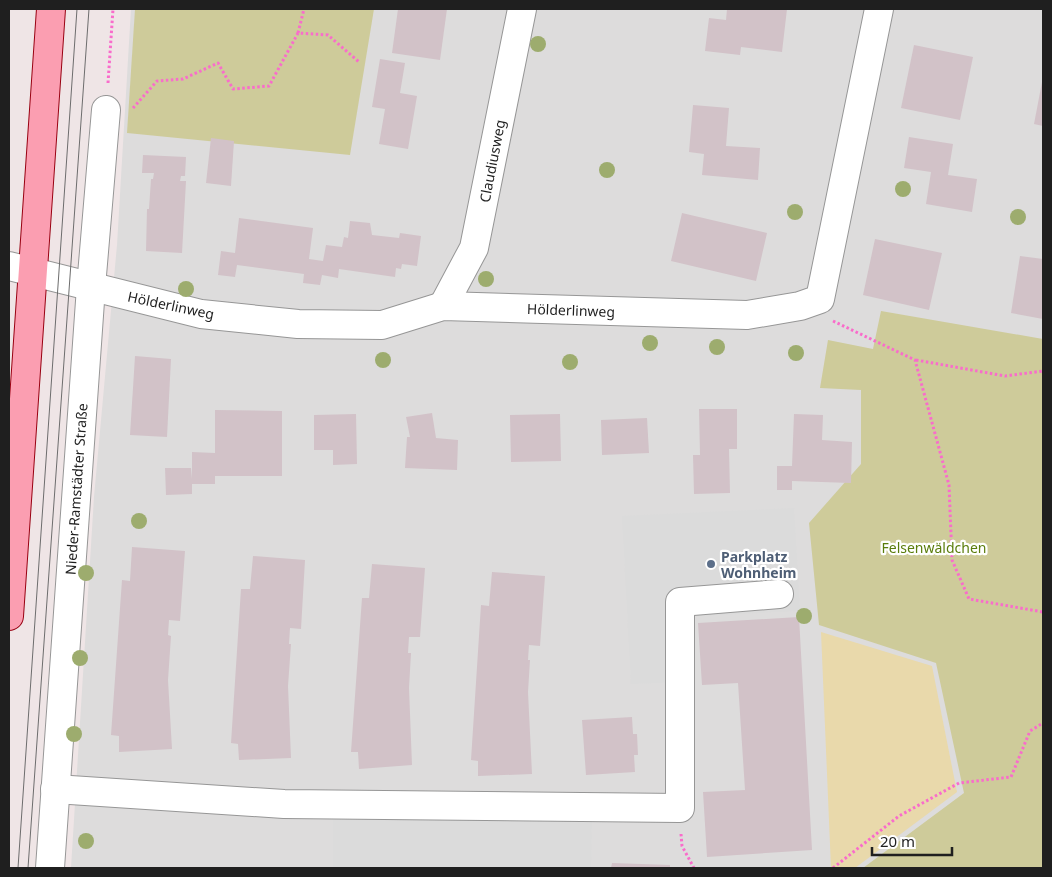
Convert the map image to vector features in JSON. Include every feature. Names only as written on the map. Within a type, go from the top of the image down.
[{"type":"main road","points":[[9,616],[21,269],[51,9]]},
{"type":"street","name":"Claudiusweg","points":[[443,306],[474,248],[522,9]]},
{"type":"street","name":"Hölderlinweg","points":[[21,269],[201,314],[298,324],[382,325],[443,306],[747,315],[800,306],[820,299],[879,9]]},
{"type":"street","name":"Nieder-Ramstädter Straße","points":[[50,868],[91,287],[106,110]]},
{"type":"street","points":[[55,789],[284,804],[680,808],[680,602],[780,594]]},
{"type":"path","points":[[106,110],[113,9]]},
{"type":"path","points":[[137,104],[157,82],[183,79],[218,63],[233,89],[269,86],[298,33],[304,9]]},
{"type":"path","points":[[298,33],[328,35],[359,62]]},
{"type":"path","points":[[800,306],[916,360],[1005,376],[1043,371]]},
{"type":"path","points":[[916,360],[949,485],[952,560],[969,599],[1043,612]]},
{"type":"path","points":[[833,868],[899,816],[959,783],[1011,778],[1030,732],[1043,723]]},
{"type":"path","points":[[680,808],[682,846],[694,868]]},
{"type":"shaded area","points":[[131,9],[1043,9],[1043,868],[71,868],[94,497],[117,245]]},
{"type":"shaded area","name":"Parkplatz Wohnheim","points":[[794,508],[800,611],[675,617],[679,682],[631,684],[622,516]]},
{"type":"shaded area","points":[[821,632],[932,666],[957,792],[855,868],[831,868]]},
{"type":"shaded area","points":[[333,814],[592,818],[591,868],[333,868]]},
{"type":"green space","points":[[135,9],[374,9],[350,155],[127,133]]},
{"type":"green space","name":"Felsenwäldchen","points":[[881,311],[1043,339],[1043,868],[863,868],[964,793],[936,663],[819,625],[809,523],[861,464],[861,390],[820,388],[828,340],[873,349]]},
{"type":"building","points":[[398,9],[447,9],[440,60],[392,53]]},
{"type":"building","points":[[727,9],[787,9],[782,52],[741,47],[740,55],[705,51],[709,18],[726,20]]},
{"type":"building","points":[[914,45],[973,57],[960,120],[901,108]]},
{"type":"building","points":[[380,59],[405,63],[400,93],[417,96],[408,149],[379,144],[385,109],[372,107]]},
{"type":"building","points":[[1043,82],[1043,126],[1034,124]]},
{"type":"building","points":[[693,105],[729,108],[726,146],[760,148],[758,180],[702,175],[704,154],[689,152]]},
{"type":"building","points":[[909,137],[953,144],[948,175],[977,179],[972,212],[926,204],[931,172],[904,168]]},
{"type":"building","points":[[211,138],[234,141],[231,186],[206,183]]},
{"type":"building","points":[[143,155],[186,157],[185,176],[181,176],[180,181],[186,181],[182,253],[146,251],[147,209],[149,209],[151,179],[153,179],[154,173],[142,173]]},
{"type":"building","points":[[682,213],[767,233],[756,281],[671,261]]},
{"type":"building","points":[[239,218],[313,228],[309,259],[323,261],[326,245],[342,247],[344,237],[348,238],[350,221],[370,223],[372,235],[399,238],[400,233],[421,236],[417,266],[402,264],[401,269],[396,268],[395,277],[339,269],[338,278],[322,275],[320,285],[303,283],[304,274],[237,265],[235,277],[218,275],[221,251],[235,253]]},
{"type":"building","points":[[875,239],[942,253],[929,310],[863,295]]},
{"type":"building","points":[[1020,256],[1043,259],[1043,319],[1011,313]]},
{"type":"building","points":[[135,356],[171,359],[167,437],[130,435]]},
{"type":"building","points":[[699,409],[737,409],[737,449],[729,449],[730,493],[694,494],[693,455],[700,455]]},
{"type":"building","points":[[215,410],[282,411],[282,476],[215,476],[215,484],[192,484],[192,494],[166,495],[165,468],[191,468],[192,479],[192,452],[215,453]]},
{"type":"building","points":[[432,413],[436,438],[458,440],[457,470],[405,468],[407,437],[410,437],[406,417]]},
{"type":"building","points":[[356,414],[357,464],[333,465],[333,450],[314,450],[314,415]]},
{"type":"building","points":[[560,414],[561,461],[511,462],[510,415]]},
{"type":"building","points":[[794,414],[823,415],[822,440],[852,442],[851,483],[792,481],[792,490],[777,490],[777,466],[792,466]]},
{"type":"building","points":[[647,418],[649,453],[602,455],[601,420]]},
{"type":"building","points":[[132,547],[185,551],[180,621],[169,620],[168,635],[171,636],[168,680],[172,749],[119,752],[119,736],[111,735],[122,580],[130,581]]},
{"type":"building","points":[[253,556],[305,560],[301,629],[290,628],[289,644],[291,644],[288,686],[291,758],[239,760],[238,744],[231,743],[241,589],[250,589]]},
{"type":"building","points":[[372,564],[425,568],[420,637],[409,637],[408,653],[411,653],[409,688],[412,765],[359,769],[358,752],[351,752],[362,598],[369,598]]},
{"type":"building","points":[[492,572],[545,576],[540,646],[529,645],[528,660],[530,660],[528,692],[532,774],[478,776],[478,761],[471,760],[481,605],[489,606]]},
{"type":"building","points":[[799,617],[812,850],[707,857],[703,792],[745,790],[738,683],[702,685],[698,623]]},
{"type":"building","points":[[632,717],[633,734],[637,734],[638,755],[634,755],[635,772],[586,775],[582,720]]},
{"type":"building","points":[[612,863],[670,865],[670,868],[611,868]]},
{"type":"tram line","points":[[18,868],[77,9]]},
{"type":"tram line","points":[[28,868],[89,9]]},
{"type":"place","name":"Parkplatz Wohnheim","points":[[711,564]]}]
